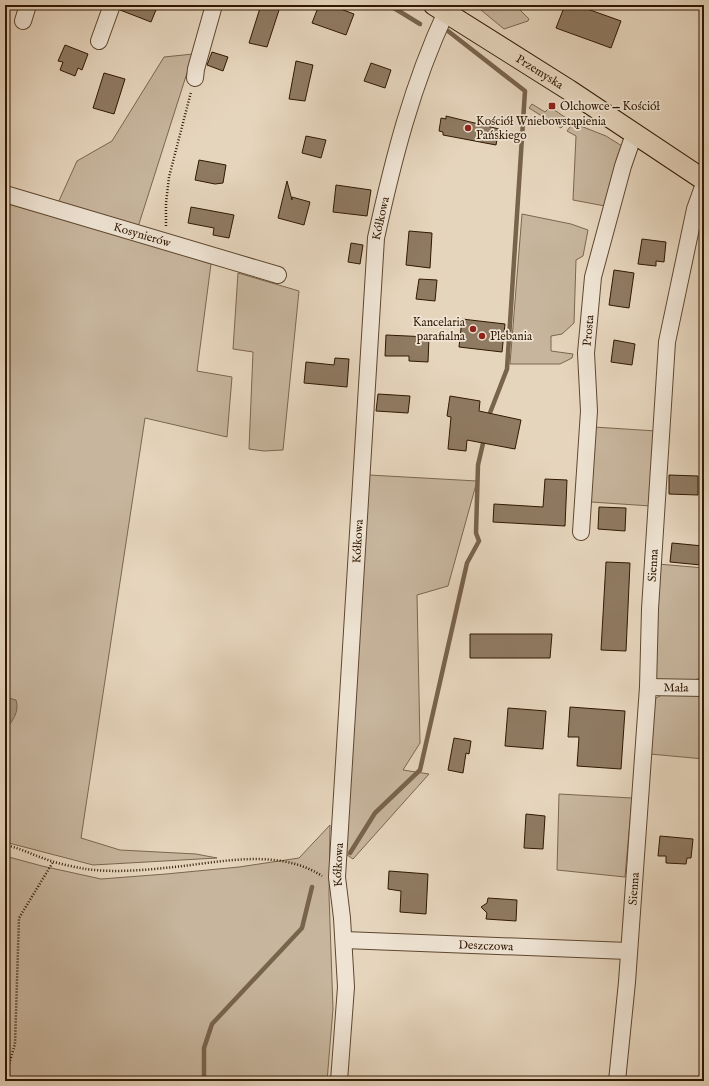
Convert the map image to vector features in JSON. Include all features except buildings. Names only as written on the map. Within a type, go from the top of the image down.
[{"type":"main road","name":"Przemyska","points":[[440,8],[569,90],[704,180]]},
{"type":"street","points":[[23,21],[28,5]]},
{"type":"street","points":[[99,41],[112,5]]},
{"type":"street","points":[[195,78],[196,69],[214,5]]},
{"type":"street","name":"Kółkowa","points":[[339,1081],[346,987],[344,940],[337,877],[376,238],[392,162],[412,95],[429,49],[440,8]]},
{"type":"street","name":"Prosta","points":[[581,532],[589,411],[586,353],[594,277],[634,134]]},
{"type":"street","name":"Sienna","points":[[617,1081],[627,982],[628,951],[648,687],[650,609],[667,342],[695,209],[704,184]]},
{"type":"street","name":"Kosynierów","points":[[5,194],[162,242],[278,275]]},
{"type":"street","name":"Mała","points":[[648,687],[704,688]]},
{"type":"street","name":"Deszczowa","points":[[344,940],[628,951]]},
{"type":"path","points":[[162,242],[167,223],[166,203],[169,176],[182,121],[195,78]]},
{"type":"path","points":[[5,845],[16,847],[53,862],[86,869],[115,871],[173,867],[228,860],[275,860],[312,870],[339,888]]},
{"type":"path","points":[[5,1078],[15,1044],[20,918],[53,862]]},
{"type":"shaded area","points":[[475,5],[515,5],[529,19],[528,21],[504,29]]},
{"type":"shaded area","points":[[193,54],[138,227],[58,203],[77,161],[112,141],[164,57]]},
{"type":"shaded area","points":[[532,104],[545,112],[550,107],[569,120],[561,128],[529,108]]},
{"type":"shaded area","points":[[573,123],[606,136],[622,146],[605,206],[573,200],[576,136],[567,131]]},
{"type":"shaded area","points":[[5,203],[136,240],[211,264],[197,371],[232,377],[227,437],[145,418],[81,838],[120,850],[196,854],[217,858],[93,865],[5,842]]},
{"type":"shaded area","points":[[522,214],[571,224],[588,230],[583,256],[576,260],[574,323],[562,334],[551,336],[551,351],[573,354],[572,358],[560,364],[510,364]]},
{"type":"shaded area","points":[[238,273],[299,291],[283,450],[264,451],[249,449],[253,352],[233,349]]},
{"type":"shaded area","points":[[594,427],[656,431],[651,506],[591,502]]},
{"type":"shaded area","points":[[369,475],[477,481],[448,586],[417,595],[420,743],[403,770],[429,774],[353,859],[344,853]]},
{"type":"shaded area","points":[[658,564],[704,568],[704,636],[701,678],[687,682],[653,680]]},
{"type":"shaded area","points":[[665,693],[704,696],[704,759],[650,754],[653,700]]},
{"type":"shaded area","points":[[5,697],[16,700],[17,708],[15,716],[5,731]]},
{"type":"shaded area","points":[[559,794],[632,798],[625,877],[557,870]]},
{"type":"shaded area","points":[[330,825],[329,895],[333,1009],[327,1081],[5,1081],[5,856],[101,879],[166,874],[239,867],[299,858]]},
{"type":"waterway","points":[[389,5],[420,24]]},
{"type":"waterway","points":[[448,31],[525,91],[507,369],[488,418]]},
{"type":"waterway","points":[[350,853],[375,813],[420,770],[467,563],[479,541],[476,533],[478,465],[484,439]]},
{"type":"waterway","points":[[204,1081],[204,1048],[212,1024],[302,928],[312,887]]},
{"type":"place","name":"Olchowce — Kościół","points":[[552,106]]},
{"type":"place","name":"Kościół Wniebowstąpienia Pańskiego","points":[[468,128]]},
{"type":"place","name":"Kancelaria parafialna","points":[[473,329]]},
{"type":"place","name":"Plebania","points":[[482,336]]}]
